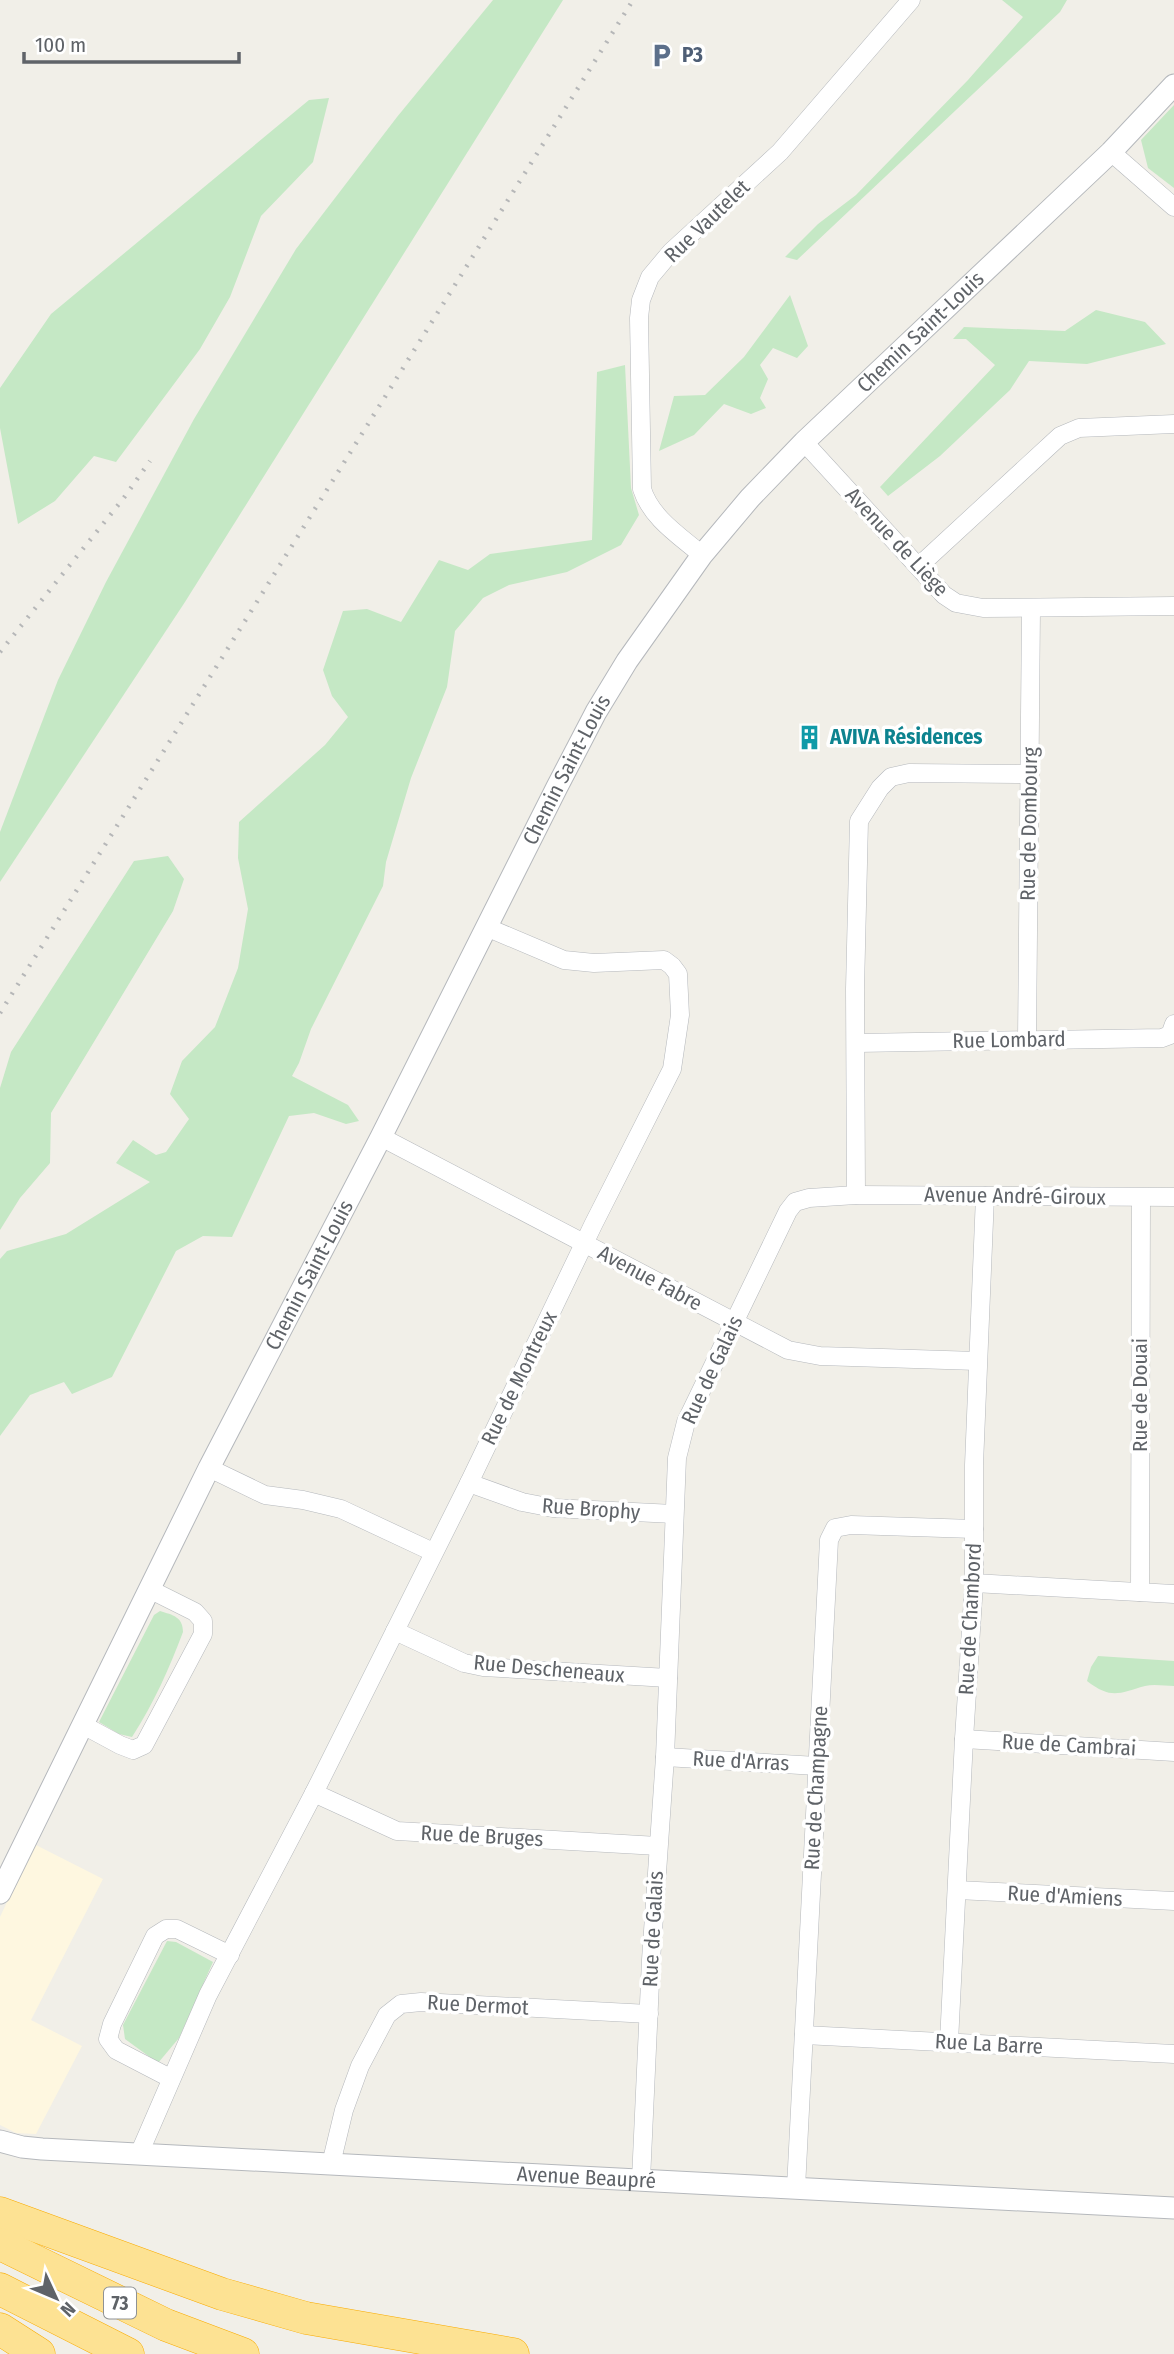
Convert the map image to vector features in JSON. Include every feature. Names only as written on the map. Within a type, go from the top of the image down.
[{"type":"highway","points":[[0,2213],[222,2294],[306,2318],[513,2354]]},
{"type":"highway","name":"73","points":[[0,2244],[166,2325],[243,2354]]},
{"type":"highway","name":"73","points":[[0,2289],[128,2354]]},
{"type":"highway","points":[[0,2329],[39,2354]]},
{"type":"street","name":"Rue Vautelet","points":[[702,555],[656,515],[646,502],[642,489],[639,348],[641,300],[650,277],[671,253],[780,152],[911,0]]},
{"type":"street","name":"Chemin Saint-Louis","points":[[0,1893],[209,1468],[381,1137],[596,712],[627,661],[702,555],[750,498],[804,443],[1111,152],[1174,85]]},
{"type":"street","points":[[1111,152],[1174,207]]},
{"type":"street","points":[[919,566],[1060,436],[1079,428],[1174,424]]},
{"type":"street","name":"Avenue de Liège","points":[[804,443],[944,595],[956,603],[984,608],[1174,606]]},
{"type":"street","name":"Rue de Dombourg","points":[[1027,1040],[1031,608]]},
{"type":"street","points":[[856,1195],[855,989],[859,821],[867,805],[891,777],[909,773],[1030,774]]},
{"type":"street","name":"Rue de Montreux","points":[[139,2154],[208,1995],[314,1793],[672,1069],[680,1014],[678,974],[672,966],[664,960],[594,963],[564,960],[486,927]]},
{"type":"street","name":"Rue Lombard","points":[[857,1043],[1162,1038],[1170,1035],[1174,1024]]},
{"type":"street","name":"Avenue Fabre","points":[[381,1137],[788,1350],[804,1354],[977,1360]]},
{"type":"street","name":"Avenue André-Giroux","points":[[856,1195],[1174,1197]]},
{"type":"street","name":"Rue de Galais","points":[[641,2180],[665,1757],[677,1458],[686,1422],[788,1211],[795,1202],[809,1198],[856,1195]]},
{"type":"street","name":"Rue de Chambord","points":[[949,2042],[974,1583],[977,1360],[985,1196]]},
{"type":"street","name":"Rue de Douai","points":[[1140,1198],[1140,1592]]},
{"type":"street","points":[[209,1468],[265,1495],[341,1509],[433,1552]]},
{"type":"street","name":"Rue Brophy","points":[[468,1483],[522,1502],[553,1508],[674,1514]]},
{"type":"street","name":"Rue de Champagne","points":[[796,2188],[829,1540],[835,1528],[851,1525],[974,1529]]},
{"type":"street","points":[[974,1583],[1174,1594]]},
{"type":"street","points":[[83,1725],[133,1750],[144,1745],[203,1634],[203,1621],[195,1612],[149,1589]]},
{"type":"street","name":"Rue Descheneaux","points":[[395,1630],[464,1662],[484,1667],[668,1678]]},
{"type":"street","name":"Rue de Cambrai","points":[[964,1739],[1174,1752]]},
{"type":"street","name":"Rue d'Arras","points":[[665,1757],[817,1766]]},
{"type":"street","name":"Rue de Bruges","points":[[314,1793],[397,1831],[658,1846]]},
{"type":"street","name":"Rue d'Amiens","points":[[957,1890],[1174,1901]]},
{"type":"street","points":[[170,2078],[116,2050],[108,2039],[112,2024],[155,1936],[166,1929],[177,1929],[230,1955]]},
{"type":"street","name":"Rue Dermot","points":[[331,2164],[344,2110],[360,2066],[387,2015],[401,2004],[422,2002],[649,2014]]},
{"type":"street","name":"Rue La Barre","points":[[804,2035],[1174,2054]]},
{"type":"street","name":"Avenue Beaupré","points":[[0,2141],[43,2149],[1174,2208]]},
{"type":"shaded area","points":[[34,1844],[103,1879],[31,2020],[82,2046],[36,2134],[16,2133],[0,2125],[0,1917]]},
{"type":"green space","points":[[493,0],[563,0],[185,602],[0,882],[0,832],[58,680],[106,582],[194,419],[296,249],[397,117]]},
{"type":"green space","points":[[1002,0],[1067,0],[1060,12],[797,260],[785,257],[818,224],[856,195],[968,80],[1023,17]]},
{"type":"green space","points":[[329,98],[313,162],[261,216],[230,297],[200,349],[116,462],[94,456],[55,501],[18,524],[0,428],[0,388],[51,314],[309,100]]},
{"type":"green space","points":[[1174,105],[1174,188],[1148,168],[1141,140]]},
{"type":"green space","points":[[790,295],[808,346],[797,358],[773,348],[760,365],[768,379],[760,398],[766,408],[751,414],[724,404],[694,435],[659,451],[674,396],[705,395],[744,357]]},
{"type":"green space","points":[[1096,310],[1145,322],[1166,344],[1087,364],[1029,361],[1010,390],[940,456],[888,496],[880,487],[995,365],[966,339],[953,339],[964,327],[1065,331]]},
{"type":"green space","points":[[625,365],[631,488],[639,515],[621,545],[567,572],[509,585],[483,598],[455,631],[447,687],[411,778],[386,862],[383,886],[311,1029],[292,1076],[348,1105],[359,1121],[346,1124],[314,1113],[289,1116],[232,1237],[203,1236],[176,1251],[112,1377],[72,1394],[64,1382],[30,1395],[0,1436],[0,1259],[7,1251],[66,1234],[150,1182],[116,1163],[133,1140],[156,1155],[166,1152],[189,1119],[170,1094],[182,1061],[215,1027],[238,968],[248,909],[238,858],[239,822],[325,745],[348,717],[332,696],[323,670],[343,611],[367,609],[401,622],[439,560],[468,570],[490,554],[592,540],[597,372]]},
{"type":"green space","points":[[168,856],[184,879],[173,911],[51,1113],[50,1163],[20,1198],[0,1230],[0,1088],[11,1052],[134,861]]},
{"type":"green space","points":[[160,1611],[179,1620],[183,1632],[160,1686],[132,1737],[119,1734],[99,1722],[154,1615]]},
{"type":"green space","points":[[1098,1656],[1174,1661],[1174,1686],[1148,1685],[1122,1693],[1103,1691],[1087,1681]]},
{"type":"green space","points":[[167,1941],[176,1942],[213,1962],[179,2038],[158,2063],[125,2039],[123,2025]]},
{"type":"railway","points":[[0,1013],[633,0]]},
{"type":"railway","points":[[0,652],[123,499],[150,461]]},
{"type":"place","name":"P3","points":[[662,55]]},
{"type":"place","name":"AVIVA Résidences","points":[[810,737]]}]
